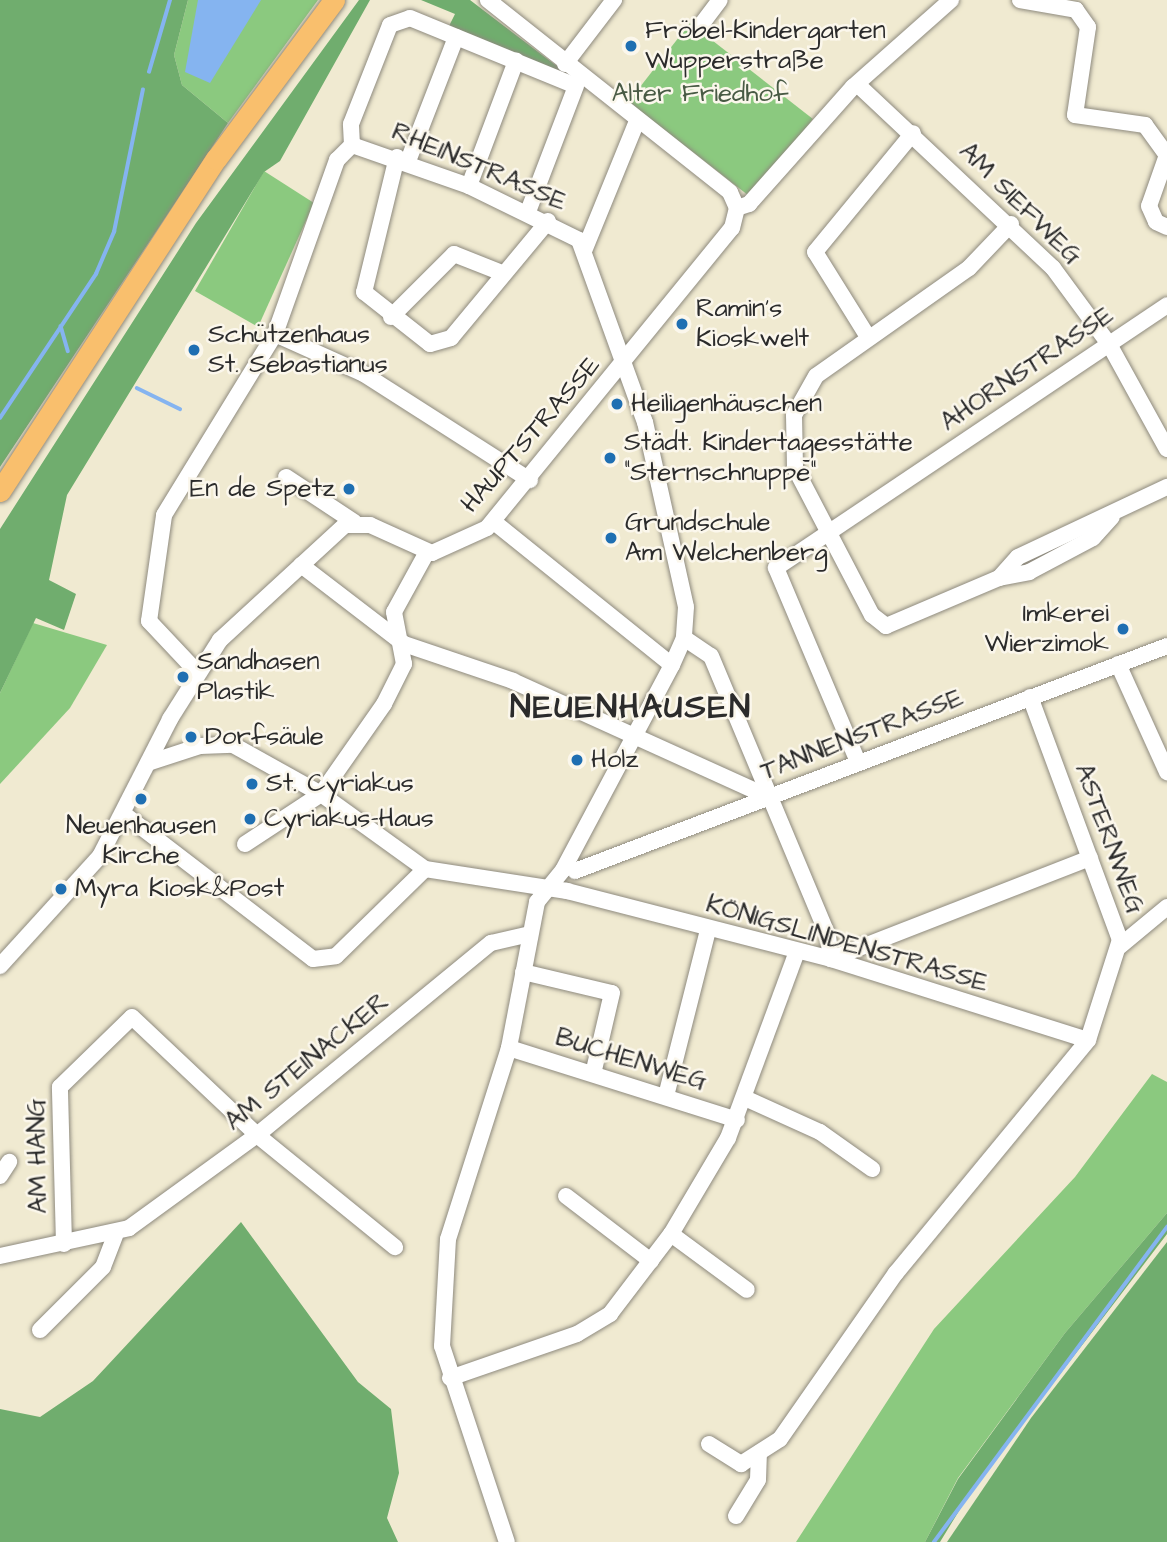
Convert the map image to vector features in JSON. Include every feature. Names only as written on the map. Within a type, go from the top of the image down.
[{"type":"main road","points":[[0,491],[216,159],[334,0]]},
{"type":"street","points":[[488,0],[637,121],[726,188],[737,208],[749,204],[857,84],[951,0]]},
{"type":"street","points":[[565,64],[614,0]]},
{"type":"street","points":[[701,25],[720,0]]},
{"type":"street","points":[[1020,0],[1076,10],[1088,27],[1075,115],[1145,125],[1167,155],[1149,206],[1156,222],[1167,227]]},
{"type":"street","points":[[197,672],[160,640],[148,618],[170,497],[275,334],[337,160],[352,145],[351,124],[391,22],[406,17],[576,86],[528,212]]},
{"type":"street","points":[[456,37],[402,159],[364,285],[370,300],[427,343],[449,340],[502,273],[548,221]]},
{"type":"street","points":[[469,186],[516,61]]},
{"type":"street","name":"AM SIEFWEG","points":[[857,84],[1011,224],[1053,268],[1109,344],[1167,449]]},
{"type":"street","points":[[584,251],[637,121]]},
{"type":"street","points":[[868,337],[815,252],[913,133]]},
{"type":"street","name":"RHEINSTRASSE","points":[[352,145],[402,159],[469,186],[573,234],[584,251],[628,362],[669,508],[685,603],[684,638]]},
{"type":"street","name":"HAUPTSTRASSE","points":[[427,552],[460,545],[494,522],[628,362],[726,239],[737,208]]},
{"type":"street","points":[[1011,224],[969,268],[816,376],[793,421],[795,468],[884,626],[999,578],[1018,557],[1082,525],[1112,517],[1167,487]]},
{"type":"street","points":[[391,317],[452,255],[502,273]]},
{"type":"street","name":"AHORNSTRASSE","points":[[858,762],[776,568],[1167,305]]},
{"type":"street","points":[[275,334],[364,374],[530,480]]},
{"type":"street","points":[[245,844],[321,794],[401,673],[394,612],[427,552],[355,522],[286,477]]},
{"type":"street","points":[[0,966],[74,889],[124,814],[197,672],[220,640],[302,565],[355,522]]},
{"type":"street","points":[[494,522],[672,665]]},
{"type":"street","points":[[302,565],[398,641],[513,681],[769,797]]},
{"type":"street","points":[[502,1540],[450,1378],[440,1332],[445,1253],[509,1048],[530,934],[544,892],[561,873],[684,638],[711,656],[828,936],[831,959],[1090,858]]},
{"type":"street","name":"TANNENSTRASSE","points":[[575,871],[1167,646]]},
{"type":"street","points":[[1118,664],[1164,755],[1167,772]]},
{"type":"street","name":"ASTERNWEG","points":[[1030,697],[1120,946],[1088,1040]]},
{"type":"street","name":"KÖNIGSLINDENSTRASSE","points":[[148,763],[228,744],[321,794],[425,869],[544,892],[567,891],[708,930],[831,959],[1088,1040]]},
{"type":"street","points":[[124,814],[313,959],[336,956],[425,869]]},
{"type":"street","points":[[1120,946],[1167,907]]},
{"type":"street","points":[[666,1096],[708,930]]},
{"type":"street","name":"AM STEINACKER","points":[[0,1255],[115,1234],[257,1135],[491,943],[530,934]]},
{"type":"street","points":[[450,1378],[595,1326],[651,1261],[671,1234],[747,1099],[797,951]]},
{"type":"street","points":[[523,972],[612,993],[593,1074]]},
{"type":"street","name":"AM HANG","points":[[64,1244],[60,1087],[121,1021],[134,1017],[257,1135]]},
{"type":"street","points":[[709,1444],[741,1464],[780,1439],[896,1273],[1088,1040]]},
{"type":"street","name":"BUCHENWEG","points":[[509,1048],[737,1120]]},
{"type":"street","points":[[747,1099],[820,1132],[872,1169]]},
{"type":"street","points":[[257,1135],[395,1247]]},
{"type":"street","points":[[566,1196],[651,1261]]},
{"type":"street","points":[[40,1330],[103,1267],[115,1234]]},
{"type":"street","points":[[671,1234],[747,1290]]},
{"type":"street","points":[[736,1516],[758,1480],[759,1452]]},
{"type":"green space","points":[[0,0],[188,0],[174,55],[182,85],[228,123],[0,467]]},
{"type":"green space","points":[[188,0],[318,0],[228,123],[182,85],[174,55]]},
{"type":"green space","points":[[359,0],[370,0],[280,161],[264,172],[67,495],[49,580],[76,594],[64,630],[36,618],[0,693],[0,529],[196,223]]},
{"type":"green space","points":[[421,0],[470,0],[579,83],[448,28],[455,14]]},
{"type":"green space","name":"Alter Friedhof","points":[[690,23],[813,119],[751,198],[628,102]]},
{"type":"green space","points":[[264,171],[314,203],[258,327],[195,291]]},
{"type":"green space","points":[[33,623],[107,645],[70,708],[0,784],[0,693]]},
{"type":"green space","points":[[1152,1074],[1167,1082],[1167,1213],[1065,1333],[958,1478],[925,1542],[796,1542],[934,1329],[1075,1177]]},
{"type":"green space","points":[[1167,1213],[1167,1234],[973,1488],[940,1542],[925,1542],[958,1479],[1065,1333]]},
{"type":"green space","points":[[241,1222],[358,1382],[391,1409],[399,1473],[387,1518],[398,1542],[0,1542],[0,1409],[40,1417],[93,1381]]},
{"type":"green space","points":[[1167,1242],[1167,1542],[947,1542],[1031,1418]]},
{"type":"water","points":[[198,0],[261,0],[210,83],[185,72]]},
{"type":"waterway","points":[[149,72],[170,0]]},
{"type":"waterway","points":[[0,418],[96,274],[114,232],[143,90]]},
{"type":"waterway","points":[[61,326],[68,351]]},
{"type":"waterway","points":[[137,388],[180,409]]},
{"type":"waterway","points":[[934,1542],[1167,1227]]},
{"type":"place","name":"Fröbel-Kindergarten Wupperstraße","points":[[631,46]]},
{"type":"place","name":"Ramin's Kioskwelt","points":[[682,324]]},
{"type":"place","name":"Schützenhaus St. Sebastianus","points":[[194,350]]},
{"type":"place","name":"Heiligenhäuschen","points":[[617,404]]},
{"type":"place","name":"Städt. Kindertagesstätte \"Sternschnuppe\"","points":[[610,458]]},
{"type":"place","name":"En de Spetz","points":[[349,489]]},
{"type":"place","name":"Grundschule Am Welchenberg","points":[[611,538]]},
{"type":"place","name":"Imkerei Wierzimok","points":[[1123,629]]},
{"type":"place","name":"Sandhasen Plastik","points":[[183,677]]},
{"type":"place","name":"Dorfsäule","points":[[191,737]]},
{"type":"place","name":"Holz","points":[[577,760]]},
{"type":"place","name":"St. Cyriakus","points":[[252,784]]},
{"type":"place","name":"Neuenhausen Kirche","points":[[141,799]]},
{"type":"place","name":"Cyriakus-Haus","points":[[250,819]]},
{"type":"place","name":"Myra Kiosk&Post","points":[[61,889]]},
{"type":"district","name":"NEUENHAUSEN","points":[[631,708]]}]
